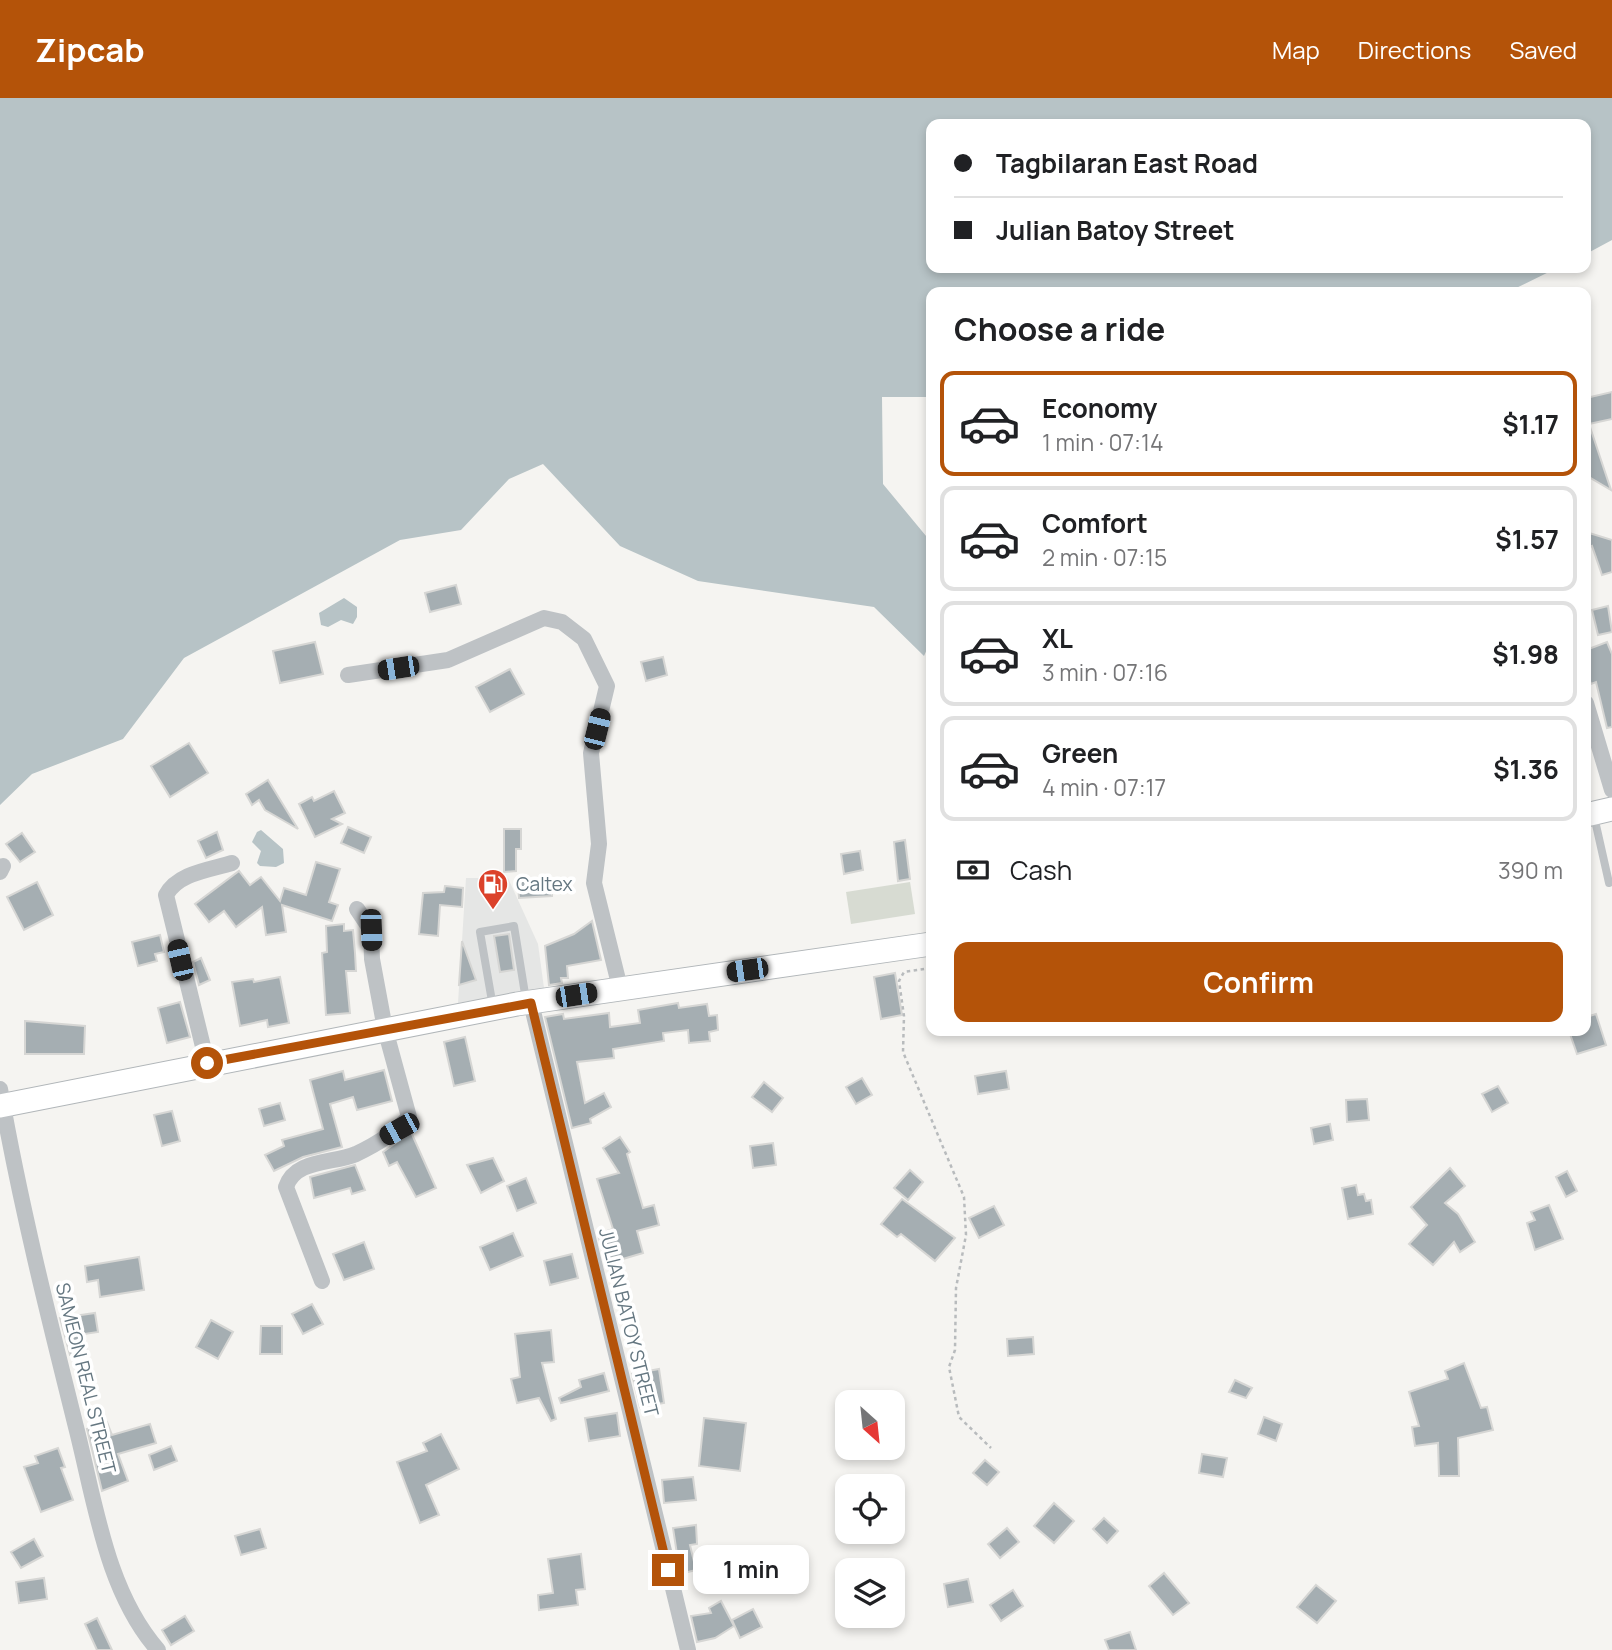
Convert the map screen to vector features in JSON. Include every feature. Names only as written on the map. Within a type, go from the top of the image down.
[{"type":"main road","points":[[1,1100],[493,1009],[926,945]]},
{"type":"street","points":[[348,675],[448,660],[544,618],[562,622],[584,639],[607,686],[591,753],[598,844],[594,883],[621,988]]},
{"type":"street","points":[[1591,719],[1612,790]]},
{"type":"street","points":[[207,1063],[166,895],[172,884],[181,879],[232,863]]},
{"type":"street","points":[[322,1281],[286,1187],[289,1177],[299,1169],[354,1154],[399,1129],[409,1117],[385,1029],[372,959],[371,930],[357,909]]},
{"type":"street","name":"JULIAN BATOY STREET","points":[[529,1003],[688,1650]]},
{"type":"street","name":"SAMEON REAL STREET","points":[[1,1100],[39,1280],[110,1559],[141,1630],[158,1650]]},
{"type":"lane","points":[[1597,812],[1609,883]]},
{"type":"lane","points":[[493,1009],[480,932],[514,926],[529,1003]]},
{"type":"path","points":[[926,969],[904,972],[899,981],[904,1016],[903,1052],[964,1197],[966,1235],[956,1287],[955,1349],[949,1367],[960,1417],[991,1448]]},
{"type":"shaded area","points":[[0,98],[1612,98],[1612,240],[1591,251],[1591,119],[926,119],[926,273],[1547,273],[1518,287],[926,287],[926,397],[882,397],[883,484],[926,536],[924,656],[874,607],[698,581],[620,546],[543,464],[509,479],[461,530],[400,540],[184,658],[123,739],[32,774],[0,805]]},
{"type":"shaded area","points":[[344,598],[357,607],[357,617],[353,624],[341,620],[328,627],[321,625],[319,613]]},
{"type":"shaded area","points":[[261,830],[283,849],[284,863],[276,867],[260,866],[257,863],[261,851],[252,842]]},
{"type":"shaded area","name":"Caltex","points":[[466,878],[508,878],[538,944],[544,988],[458,1003]]},
{"type":"shaded area","points":[[910,882],[915,914],[851,924],[846,892]]},
{"type":"building","points":[[1612,392],[1612,419],[1591,424],[1591,397]]},
{"type":"building","points":[[1591,430],[1611,490],[1591,478]]},
{"type":"building","points":[[1591,534],[1612,540],[1612,572],[1602,575],[1592,546]]},
{"type":"building","points":[[456,585],[461,604],[430,612],[425,593]]},
{"type":"building","points":[[1608,606],[1612,632],[1598,635],[1592,610]]},
{"type":"building","points":[[315,642],[323,674],[280,683],[273,651]]},
{"type":"building","points":[[1607,642],[1612,654],[1612,727],[1607,728],[1596,682],[1591,684],[1591,648]]},
{"type":"building","points":[[663,657],[667,675],[646,681],[641,662]]},
{"type":"building","points":[[510,669],[524,694],[490,712],[476,687]]},
{"type":"building","points":[[189,743],[208,773],[170,797],[151,766]]},
{"type":"building","points":[[268,780],[298,829],[265,810],[259,800],[252,805],[246,794]]},
{"type":"building","points":[[334,791],[345,813],[332,819],[342,824],[315,837],[299,804],[312,797],[314,801]]},
{"type":"building","points":[[348,827],[371,837],[364,853],[341,843]]},
{"type":"building","points":[[504,829],[521,829],[521,849],[516,849],[516,871],[504,872]]},
{"type":"building","points":[[217,832],[223,850],[206,858],[198,841]]},
{"type":"building","points":[[22,833],[35,852],[20,862],[6,844]]},
{"type":"building","points":[[905,840],[910,879],[898,881],[894,842]]},
{"type":"building","points":[[860,851],[863,870],[844,874],[841,854]]},
{"type":"building","points":[[316,862],[340,869],[329,902],[338,905],[332,921],[282,905],[286,932],[266,935],[262,907],[236,927],[224,911],[209,922],[195,904],[239,871],[250,885],[261,877],[280,901],[284,888],[306,895]]},
{"type":"building","points":[[552,879],[552,896],[519,898],[518,881]]},
{"type":"building","points":[[37,882],[53,915],[24,930],[7,897]]},
{"type":"building","points":[[445,886],[463,888],[462,907],[440,905],[438,936],[419,934],[423,893],[444,892]]},
{"type":"building","points":[[592,921],[601,960],[567,966],[568,978],[561,978],[562,983],[549,985],[545,946],[574,934]]},
{"type":"building","points":[[344,924],[344,931],[353,930],[355,953],[356,971],[346,971],[350,1013],[326,1015],[322,953],[327,952],[326,926]]},
{"type":"building","points":[[509,934],[514,970],[500,972],[494,936]]},
{"type":"building","points":[[160,935],[164,952],[155,954],[157,961],[138,966],[132,942]]},
{"type":"building","points":[[462,941],[476,980],[459,985]]},
{"type":"building","points":[[201,958],[210,980],[199,985],[193,962]]},
{"type":"building","points":[[895,973],[902,1015],[881,1019],[874,977]]},
{"type":"building","points":[[280,977],[289,1023],[268,1027],[267,1020],[240,1026],[232,982],[253,979],[254,982]]},
{"type":"building","points":[[180,1002],[190,1037],[167,1043],[158,1008]]},
{"type":"building","points":[[678,1003],[679,1008],[707,1004],[709,1016],[717,1015],[718,1030],[709,1032],[710,1041],[689,1043],[688,1030],[663,1033],[664,1041],[613,1049],[614,1058],[577,1062],[585,1103],[604,1093],[611,1107],[590,1119],[591,1123],[572,1128],[545,1017],[563,1014],[564,1019],[609,1013],[610,1027],[640,1023],[638,1010]]},
{"type":"building","points":[[1596,1014],[1606,1045],[1577,1054],[1571,1036],[1591,1036],[1591,1016]]},
{"type":"building","points":[[25,1021],[85,1026],[84,1054],[25,1054]]},
{"type":"building","points":[[465,1037],[475,1081],[454,1086],[444,1042]]},
{"type":"building","points":[[384,1070],[392,1101],[357,1110],[353,1097],[330,1104],[342,1147],[303,1157],[274,1171],[265,1155],[284,1146],[282,1140],[323,1129],[310,1080],[343,1071],[345,1080]]},
{"type":"building","points":[[1006,1071],[1009,1089],[978,1094],[975,1076]]},
{"type":"building","points":[[862,1078],[872,1095],[856,1104],[846,1087]]},
{"type":"building","points":[[764,1082],[783,1098],[772,1112],[752,1097]]},
{"type":"building","points":[[1498,1086],[1508,1103],[1492,1112],[1482,1094]]},
{"type":"building","points":[[1367,1099],[1369,1120],[1347,1122],[1346,1100]]},
{"type":"building","points":[[280,1103],[285,1120],[264,1126],[259,1109]]},
{"type":"building","points":[[172,1111],[180,1141],[162,1146],[154,1115]]},
{"type":"building","points":[[1330,1124],[1333,1140],[1314,1144],[1311,1128]]},
{"type":"building","points":[[411,1132],[436,1188],[416,1197],[397,1162],[389,1166],[383,1152]]},
{"type":"building","points":[[620,1137],[630,1152],[627,1154],[643,1208],[654,1205],[659,1225],[637,1231],[643,1253],[606,1264],[598,1234],[613,1229],[597,1179],[619,1173],[603,1148]]},
{"type":"building","points":[[773,1143],[776,1165],[753,1168],[750,1146]]},
{"type":"building","points":[[493,1158],[504,1181],[481,1193],[467,1165]]},
{"type":"building","points":[[355,1165],[365,1190],[352,1194],[350,1188],[314,1198],[310,1177]]},
{"type":"building","points":[[1450,1168],[1465,1186],[1445,1203],[1458,1214],[1475,1242],[1460,1252],[1454,1242],[1433,1265],[1409,1244],[1427,1225],[1411,1207]]},
{"type":"building","points":[[910,1170],[923,1182],[908,1200],[894,1188]]},
{"type":"building","points":[[1567,1171],[1577,1191],[1566,1197],[1556,1177]]},
{"type":"building","points":[[526,1178],[536,1203],[517,1211],[507,1186]]},
{"type":"building","points":[[1356,1185],[1358,1195],[1364,1194],[1366,1201],[1371,1200],[1373,1214],[1348,1219],[1342,1188]]},
{"type":"building","points":[[902,1199],[955,1238],[935,1261],[901,1234],[897,1237],[881,1224]]},
{"type":"building","points":[[1549,1205],[1563,1239],[1535,1250],[1527,1223],[1535,1220],[1531,1212]]},
{"type":"building","points":[[994,1206],[1004,1225],[979,1238],[969,1218]]},
{"type":"building","points":[[513,1233],[523,1256],[490,1270],[480,1247]]},
{"type":"building","points":[[364,1242],[374,1269],[344,1280],[333,1254]]},
{"type":"building","points":[[572,1254],[578,1278],[550,1285],[544,1261]]},
{"type":"building","points":[[139,1257],[144,1290],[100,1297],[98,1280],[87,1282],[85,1266]]},
{"type":"building","points":[[312,1304],[323,1324],[303,1334],[292,1314]]},
{"type":"building","points":[[95,1313],[98,1332],[84,1334],[87,1353],[70,1355],[60,1318]]},
{"type":"building","points":[[211,1320],[233,1332],[218,1359],[196,1347]]},
{"type":"building","points":[[261,1326],[282,1326],[282,1354],[260,1354]]},
{"type":"building","points":[[551,1330],[554,1362],[542,1363],[556,1419],[551,1421],[539,1398],[517,1403],[511,1379],[520,1377],[515,1334]]},
{"type":"building","points":[[1033,1337],[1034,1354],[1008,1356],[1007,1339]]},
{"type":"building","points":[[1464,1363],[1481,1408],[1487,1407],[1493,1430],[1458,1438],[1459,1476],[1439,1476],[1438,1443],[1415,1446],[1412,1427],[1419,1426],[1409,1392],[1448,1379],[1445,1371]]},
{"type":"building","points":[[659,1369],[664,1403],[640,1407],[632,1374]]},
{"type":"building","points":[[604,1373],[609,1391],[561,1403],[559,1398],[581,1387],[579,1380]]},
{"type":"building","points":[[1235,1380],[1252,1388],[1246,1398],[1229,1392]]},
{"type":"building","points":[[617,1413],[620,1436],[589,1441],[585,1418]]},
{"type":"building","points":[[1264,1417],[1282,1424],[1276,1441],[1258,1434]]},
{"type":"building","points":[[704,1418],[746,1423],[740,1471],[699,1466]]},
{"type":"building","points":[[107,1422],[112,1435],[150,1424],[156,1443],[118,1454],[128,1481],[102,1491],[87,1429]]},
{"type":"building","points":[[441,1434],[459,1469],[426,1485],[439,1515],[420,1523],[397,1462],[427,1451],[423,1443]]},
{"type":"building","points":[[171,1446],[177,1461],[154,1470],[149,1455]]},
{"type":"building","points":[[58,1448],[65,1467],[61,1468],[73,1500],[41,1512],[24,1467],[38,1463],[35,1456]]},
{"type":"building","points":[[1202,1454],[1227,1458],[1223,1477],[1199,1473]]},
{"type":"building","points":[[985,1460],[999,1472],[987,1485],[973,1473]]},
{"type":"building","points":[[693,1477],[696,1500],[664,1503],[662,1480]]},
{"type":"building","points":[[1054,1503],[1074,1521],[1054,1543],[1034,1526]]},
{"type":"building","points":[[1104,1518],[1118,1531],[1107,1543],[1093,1529]]},
{"type":"building","points":[[696,1525],[697,1544],[690,1545],[696,1570],[680,1574],[673,1528]]},
{"type":"building","points":[[1007,1528],[1019,1542],[1000,1558],[988,1544]]},
{"type":"building","points":[[260,1529],[266,1548],[241,1555],[235,1536]]},
{"type":"building","points":[[34,1539],[43,1556],[21,1568],[11,1552]]},
{"type":"building","points":[[581,1554],[585,1589],[576,1590],[578,1605],[539,1610],[538,1595],[553,1593],[548,1559]]},
{"type":"building","points":[[1164,1573],[1189,1603],[1173,1615],[1149,1586]]},
{"type":"building","points":[[44,1578],[47,1599],[19,1603],[16,1582]]},
{"type":"building","points":[[968,1579],[973,1602],[948,1607],[944,1584]]},
{"type":"building","points":[[1316,1585],[1336,1601],[1317,1623],[1297,1607]]},
{"type":"building","points":[[1013,1590],[1023,1606],[1001,1621],[990,1605]]},
{"type":"building","points":[[721,1601],[734,1626],[715,1638],[697,1642],[691,1616],[711,1613],[709,1608]]},
{"type":"building","points":[[753,1609],[762,1627],[740,1638],[732,1620]]},
{"type":"building","points":[[185,1616],[194,1631],[171,1645],[162,1630]]},
{"type":"building","points":[[97,1618],[112,1650],[97,1650],[85,1624]]},
{"type":"building","points":[[1130,1632],[1136,1650],[1109,1650],[1105,1640]]},
{"type":"place","name":"Caltex","points":[[493,911]]},
{"type":"route","points":[[207,1063],[531,1003],[668,1570]]}]
